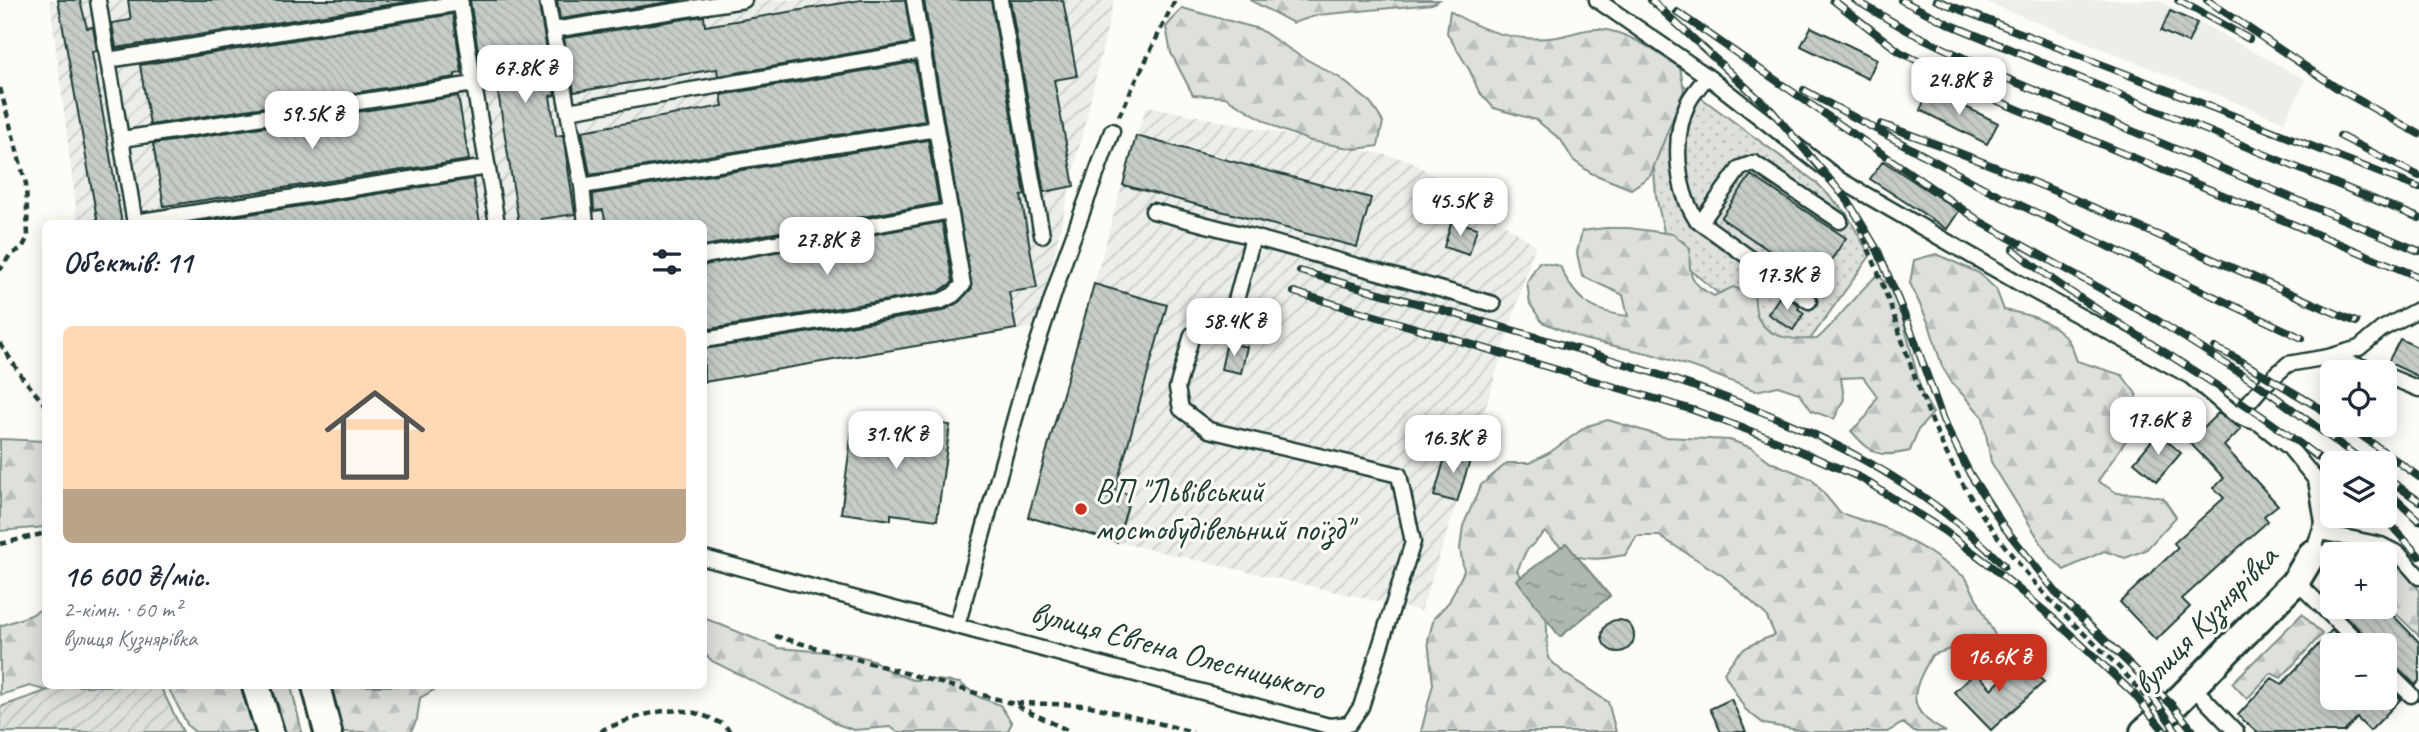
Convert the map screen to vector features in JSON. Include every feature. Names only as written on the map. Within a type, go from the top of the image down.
[{"type":"street","name":"вулиця Кузнярівка","points":[[2152,725],[2296,581],[2316,543]]},
{"type":"street","points":[[257,689],[270,732]]},
{"type":"street","points":[[317,689],[328,732]]},
{"type":"lane","points":[[98,0],[135,220]]},
{"type":"lane","points":[[547,0],[582,186],[586,220]]},
{"type":"lane","points":[[553,30],[744,0]]},
{"type":"lane","points":[[707,340],[941,301],[953,295],[963,285],[914,0]]},
{"type":"lane","points":[[1000,0],[1042,235]]},
{"type":"lane","points":[[1597,0],[1707,76],[1840,180],[2019,283],[2190,376],[2237,416],[2259,423],[2289,447],[2316,480],[2323,523],[2316,543],[2381,545],[2399,555],[2419,577]]},
{"type":"lane","points":[[108,60],[461,2],[496,220]]},
{"type":"lane","points":[[568,111],[922,51]]},
{"type":"lane","points":[[1707,76],[1688,103],[1681,127],[1679,158],[1686,204],[1701,222],[1809,301]]},
{"type":"lane","points":[[122,139],[474,83]]},
{"type":"lane","points":[[582,186],[936,129]]},
{"type":"lane","points":[[957,626],[1025,382],[1066,256],[1112,131]]},
{"type":"lane","points":[[1701,222],[1741,168],[1755,163],[1840,221]]},
{"type":"lane","points":[[154,220],[488,167]]},
{"type":"lane","points":[[707,255],[950,211]]},
{"type":"lane","points":[[1153,211],[1493,304]]},
{"type":"lane","name":"вулиця Євгена Олесницького","points":[[707,559],[1329,726],[1349,724],[1361,707],[1413,542],[1399,475],[1209,430],[1181,409],[1179,399],[1177,388],[1192,335],[1230,323],[1253,237]]},
{"type":"lane","points":[[2237,416],[2262,387],[2288,364],[2359,348],[2382,329],[2419,309]]},
{"type":"lane","points":[[2328,357],[2338,360]]},
{"type":"lane","points":[[2397,380],[2419,389]]},
{"type":"lane","points":[[2296,581],[2349,633]]},
{"type":"lane","points":[[2397,681],[2411,695]]},
{"type":"lane","points":[[2192,686],[2236,732]]},
{"type":"path","points":[[1112,131],[1175,0]]},
{"type":"path","points":[[0,88],[26,184],[29,237],[22,248],[10,255],[0,270]]},
{"type":"path","points":[[1857,224],[1872,255],[1933,423],[1960,478],[1993,530],[2017,560],[2052,601],[2138,688],[2152,725]]},
{"type":"path","points":[[0,343],[42,401]]},
{"type":"path","points":[[0,544],[42,534]]},
{"type":"path","points":[[775,636],[1012,702],[1071,732]]},
{"type":"path","points":[[1012,702],[1087,705],[1192,732]]},
{"type":"path","points":[[601,732],[663,711],[694,711],[726,726],[730,732]]},
{"type":"shaded area","points":[[50,0],[1114,0],[1037,327],[707,382],[707,220],[78,220]]},
{"type":"shaded area","points":[[1982,0],[2158,0],[2306,80],[2284,122]]},
{"type":"shaded area","points":[[1147,106],[1410,160],[1535,245],[1421,611],[1117,542],[1028,517],[1136,136]]},
{"type":"green space","points":[[1250,0],[1439,0],[1432,4],[1318,15],[1293,23]]},
{"type":"green space","points":[[1182,8],[1259,29],[1340,78],[1371,103],[1383,122],[1378,146],[1355,149],[1311,141],[1279,129],[1225,97],[1193,95],[1171,53],[1166,27]]},
{"type":"green space","points":[[1450,11],[1475,25],[1515,37],[1543,38],[1588,30],[1610,31],[1642,43],[1680,68],[1684,90],[1650,176],[1631,189],[1591,173],[1573,160],[1561,140],[1536,120],[1494,108],[1479,92],[1470,71],[1447,33]]},
{"type":"green space","points":[[1677,80],[1817,183],[1847,214],[1870,256],[1796,359],[1681,262],[1664,232],[1656,196],[1653,159]]},
{"type":"green space","points":[[1629,228],[1673,234],[1690,248],[1690,271],[1700,287],[1714,296],[1733,287],[1754,294],[1756,314],[1762,324],[1783,337],[1817,339],[1878,275],[1896,292],[1922,394],[1933,413],[1918,430],[1910,451],[1877,453],[1851,431],[1867,416],[1877,396],[1863,377],[1841,378],[1844,399],[1834,419],[1812,411],[1799,393],[1778,386],[1756,391],[1651,354],[1583,339],[1542,322],[1530,304],[1527,282],[1539,262],[1560,266],[1578,296],[1594,307],[1628,316],[1623,295],[1582,276],[1577,253],[1582,231]]},
{"type":"green space","points":[[1936,254],[1979,273],[1996,289],[2004,310],[2030,316],[2054,327],[2069,341],[2077,361],[2122,375],[2137,395],[2128,437],[2098,481],[2117,493],[2163,498],[2176,517],[2146,550],[2125,558],[2104,551],[2064,570],[2048,554],[1991,462],[1983,417],[1952,383],[1942,366],[1929,324],[1910,283],[1914,260]]},
{"type":"green space","points":[[1608,420],[1664,437],[1730,440],[1752,448],[1771,462],[1812,479],[1840,513],[1886,528],[1926,550],[1966,578],[1995,635],[1997,657],[1975,655],[1953,648],[1932,655],[1919,680],[1915,699],[1923,716],[1946,732],[1914,732],[1903,723],[1887,732],[1809,732],[1764,724],[1745,709],[1724,673],[1745,648],[1775,635],[1766,615],[1723,576],[1659,536],[1637,536],[1625,555],[1590,559],[1573,554],[1545,532],[1526,551],[1517,571],[1546,605],[1548,658],[1564,673],[1608,702],[1616,732],[1421,732],[1433,684],[1428,640],[1434,618],[1449,602],[1464,571],[1460,549],[1463,526],[1481,485],[1507,463],[1529,463],[1549,453],[1587,426]]},
{"type":"green space","points":[[0,439],[42,441],[42,527],[0,531]]},
{"type":"green space","points":[[2397,560],[2419,590],[2419,636],[2397,615]]},
{"type":"green space","points":[[42,609],[42,689],[114,689],[70,697],[30,686],[0,695],[0,626]]},
{"type":"green space","points":[[2302,614],[2321,633],[2281,678],[2271,673],[2247,699],[2232,683]]},
{"type":"green space","points":[[707,619],[778,648],[851,654],[873,660],[891,672],[913,680],[960,683],[979,697],[1000,705],[1012,723],[1007,732],[898,732],[890,727],[854,730],[837,724],[816,708],[790,700],[707,656]]},
{"type":"green space","points":[[51,689],[162,689],[183,732],[0,732],[0,707]]},
{"type":"green space","points":[[169,689],[255,689],[268,732],[195,732],[188,726]]},
{"type":"green space","points":[[273,689],[292,689],[302,732],[284,732]]},
{"type":"green space","points":[[327,689],[436,689],[420,698],[417,719],[411,732],[330,732]]},
{"type":"water","points":[[1566,543],[1610,596],[1560,637],[1517,580]]},
{"type":"building","points":[[58,0],[80,0],[87,28],[93,27],[97,51],[92,52],[121,220],[97,220]]},
{"type":"building","points":[[128,0],[419,0],[116,48],[112,23],[131,20]]},
{"type":"building","points":[[470,0],[538,0],[555,95],[550,96],[556,136],[563,135],[575,214],[541,220],[518,220],[494,67],[481,70]]},
{"type":"building","points":[[557,0],[682,0],[560,19]]},
{"type":"building","points":[[861,0],[905,0],[912,43],[718,76],[717,69],[574,92],[564,38],[704,16],[705,26]]},
{"type":"building","points":[[924,0],[991,0],[1025,195],[1021,196],[1037,288],[1009,292],[1016,329],[707,381],[707,349],[943,311],[959,302],[972,288]]},
{"type":"building","points":[[1010,0],[1063,0],[1077,76],[1054,80],[1074,186],[1044,192]]},
{"type":"building","points":[[2170,11],[2197,23],[2188,43],[2161,31]]},
{"type":"building","points":[[453,14],[462,73],[455,74],[455,77],[150,125],[140,65]]},
{"type":"building","points":[[1811,27],[1877,59],[1868,79],[1801,46]]},
{"type":"building","points":[[915,62],[925,121],[590,175],[582,131],[723,106],[721,95]]},
{"type":"building","points":[[1930,89],[1998,123],[1987,144],[1920,110]]},
{"type":"building","points":[[458,96],[469,160],[164,206],[153,144]]},
{"type":"building","points":[[1136,136],[1371,198],[1357,247],[1123,185]]},
{"type":"building","points":[[928,140],[939,203],[707,245],[707,220],[605,220],[603,210],[594,211],[593,194]]},
{"type":"building","points":[[1883,161],[1959,211],[1947,229],[1870,179]]},
{"type":"building","points":[[1751,175],[1846,238],[1811,290],[1793,277],[1798,270],[1721,218]]},
{"type":"building","points":[[473,179],[479,220],[211,220]]},
{"type":"building","points":[[1452,220],[1477,228],[1469,255],[1444,247]]},
{"type":"building","points":[[942,222],[953,282],[938,292],[707,330],[707,264]]},
{"type":"building","points":[[1094,284],[1167,305],[1115,490],[1131,495],[1117,542],[1028,517]]},
{"type":"building","points":[[1782,293],[1800,306],[1798,309],[1804,313],[1793,330],[1768,314]]},
{"type":"building","points":[[2400,339],[2419,348],[2419,377],[2397,366],[2397,360],[2389,360]]},
{"type":"building","points":[[1227,342],[1247,347],[1241,373],[1221,369]]},
{"type":"building","points":[[2218,413],[2241,429],[2224,446],[2278,505],[2264,516],[2268,521],[2182,599],[2190,607],[2156,640],[2120,602],[2178,548],[2174,543],[2224,498],[2214,488],[2224,478],[2189,442]]},
{"type":"building","points":[[909,420],[950,425],[937,520],[891,514],[891,520],[841,513],[853,423],[908,430]]},
{"type":"building","points":[[2158,433],[2181,453],[2157,481],[2134,462]]},
{"type":"building","points":[[1448,447],[1472,454],[1457,502],[1434,496]]},
{"type":"building","points":[[2348,619],[2397,619],[2419,642],[2419,681],[2415,685],[2397,667],[2397,633],[2363,633]]},
{"type":"building","points":[[1618,620],[1629,625],[1634,636],[1629,647],[1618,652],[1607,647],[1602,636],[1607,625]]},
{"type":"building","points":[[2320,643],[2320,710],[2390,710],[2370,731],[2357,718],[2344,732],[2256,732],[2238,715],[2272,678],[2282,684]]},
{"type":"building","points":[[2021,660],[2044,682],[1991,730],[1954,692],[1976,672],[1992,689]]},
{"type":"building","points":[[1731,699],[1746,732],[1721,732],[1710,709]]},
{"type":"railway","points":[[1651,0],[1772,111],[1848,201],[1878,251],[1913,336],[1943,420],[1970,474],[2004,527],[2059,596],[2173,706],[2194,732]]},
{"type":"railway","points":[[1833,0],[1900,52],[1998,101],[2419,277]]},
{"type":"railway","points":[[1855,0],[1912,33],[2008,79],[2419,251]]},
{"type":"railway","points":[[1901,0],[1949,24],[2419,218]]},
{"type":"railway","points":[[1936,0],[2419,188]]},
{"type":"railway","points":[[2178,0],[2249,39]]},
{"type":"railway","points":[[2207,0],[2337,88],[2419,134]]},
{"type":"railway","points":[[1677,12],[1981,222],[2157,320],[2262,387],[2349,451]]},
{"type":"railway","points":[[1804,90],[1982,187],[2302,338]]},
{"type":"railway","points":[[1881,124],[2061,194],[2356,322]]},
{"type":"railway","points":[[2340,136],[2419,176]]},
{"type":"railway","points":[[2013,249],[2071,292],[2259,414],[2320,459]]},
{"type":"railway","points":[[1300,271],[1580,350],[1751,407],[1807,431],[1912,489],[1960,525],[2004,566]]},
{"type":"railway","points":[[1294,292],[1693,410],[1775,440],[1861,478],[1943,530],[1986,562],[2054,619],[2134,694],[2165,732]]},
{"type":"railway","points":[[2215,348],[2320,408]]},
{"type":"railway","points":[[2364,437],[2419,477]]},
{"type":"railway","points":[[2397,485],[2419,501]]},
{"type":"railway","points":[[2397,500],[2419,521]]},
{"type":"railway","points":[[2394,528],[2419,556]]},
{"type":"railway","points":[[2152,696],[2177,732]]},
{"type":"place","name":"ВП \"Львівський мостобудівельний поїзд\"","points":[[1081,509]]}]
